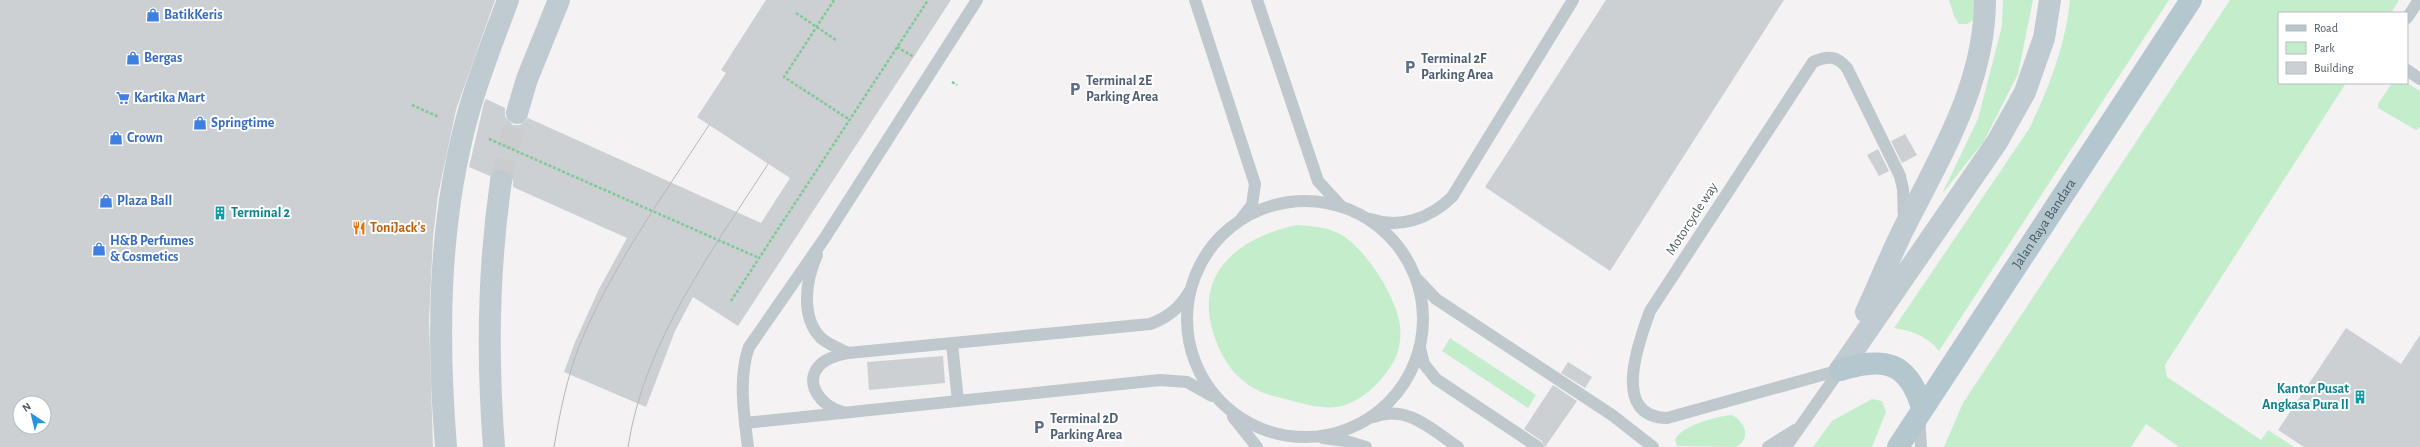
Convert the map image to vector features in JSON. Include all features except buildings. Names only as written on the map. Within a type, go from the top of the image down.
[{"type":"main road","name":"Jalan Raya Bandara","points":[[1898,447],[2191,0]]},
{"type":"main road","points":[[1840,370],[1862,363],[1878,362],[1891,365],[1911,381],[1921,411]]},
{"type":"street","points":[[446,447],[441,387],[441,318],[445,248],[452,184],[468,114],[508,0]]},
{"type":"street","points":[[517,113],[527,79],[559,0]]},
{"type":"street","points":[[1840,370],[1904,228],[1950,141],[1976,72],[1985,23],[1985,0]]},
{"type":"street","points":[[1840,370],[1997,142],[2025,92],[2044,38],[2050,0]]},
{"type":"street","points":[[494,447],[489,388],[489,299],[493,233],[501,182]]},
{"type":"lane","points":[[748,447],[745,423],[744,367],[749,347],[824,239],[977,0]]},
{"type":"lane","points":[[848,413],[825,405],[817,396],[814,383],[816,371],[823,363],[848,352],[952,344],[1150,324],[1161,320],[1176,310],[1192,286],[1208,252],[1252,204],[1255,184],[1195,0]]},
{"type":"lane","points":[[1257,0],[1318,181],[1328,194],[1341,206]]},
{"type":"lane","points":[[1234,225],[1265,207],[1294,202],[1320,202],[1341,206],[1364,216],[1389,223],[1403,223],[1429,214],[1452,197],[1573,0]]},
{"type":"lane","points":[[2408,16],[2419,0]]},
{"type":"lane","name":"Motorcycle way","points":[[1840,370],[1667,418],[1650,415],[1641,408],[1634,394],[1632,377],[1638,344],[1650,311],[1813,62],[1831,57],[1840,60],[1847,68],[1900,176],[1903,189],[1904,228]]},
{"type":"lane","points":[[2408,71],[2420,79]]},
{"type":"lane","points":[[1364,216],[1388,235],[1408,260],[1420,294],[1423,326],[1415,364],[1404,384],[1388,403],[1368,420]]},
{"type":"lane","points":[[824,239],[813,264],[806,302],[813,325],[820,337],[829,344],[848,352]]},
{"type":"lane","points":[[1414,274],[1436,299],[1612,415],[1653,447]]},
{"type":"lane","points":[[1192,286],[1185,321],[1192,355],[1206,383],[1257,447]]},
{"type":"lane","points":[[952,344],[958,401]]},
{"type":"lane","points":[[1419,345],[1424,364],[1436,379],[1538,447]]},
{"type":"lane","points":[[1786,447],[1840,370]]},
{"type":"lane","points":[[745,423],[1160,380],[1187,382],[1204,390],[1226,408],[1252,425],[1281,436],[1312,437],[1346,441],[1366,447]]},
{"type":"lane","points":[[1921,411],[1921,447]]},
{"type":"lane","points":[[1312,437],[1341,430],[1391,413],[1411,416],[1458,447]]},
{"type":"lane","points":[[1768,447],[1801,426]]},
{"type":"path","points":[[834,0],[784,76],[850,120]]},
{"type":"path","points":[[731,301],[928,0]]},
{"type":"path","points":[[796,14],[836,40]]},
{"type":"path","points":[[412,105],[447,120]]},
{"type":"path","points":[[488,139],[759,258]]},
{"type":"green space","points":[[1949,0],[1975,0],[1975,19],[1967,24],[1959,24],[1954,16]]},
{"type":"green space","points":[[2003,0],[2033,0],[2018,74],[1984,141],[1942,194],[1978,119],[2002,26]]},
{"type":"green space","points":[[2070,0],[2169,0],[1939,351],[1930,342],[1919,335],[1894,328],[2029,129],[2043,99],[2055,66],[2065,33]]},
{"type":"green space","points":[[2230,0],[2399,0],[2392,12],[2278,12],[2278,84],[2345,84],[2165,365],[2167,377],[2261,440],[2268,430],[2294,447],[2179,447],[2146,424],[2131,447],[1944,447],[1963,403]]},
{"type":"green space","points":[[2391,84],[2408,84],[2420,91],[2420,127],[2416,130],[2378,108],[2378,104]]},
{"type":"green space","points":[[1297,225],[1328,229],[1348,239],[1358,248],[1376,271],[1391,296],[1399,320],[1399,347],[1394,361],[1377,384],[1362,396],[1346,405],[1337,407],[1319,407],[1266,394],[1255,389],[1240,378],[1230,368],[1215,338],[1209,315],[1210,295],[1215,277],[1226,262],[1240,249],[1257,239],[1276,231]]},
{"type":"green space","points":[[1450,338],[1536,395],[1528,408],[1442,351]]},
{"type":"green space","points":[[1872,399],[1882,401],[1886,412],[1872,447],[1813,447],[1832,421]]},
{"type":"green space","points":[[1732,415],[1737,418],[1745,430],[1744,439],[1736,447],[1677,446],[1675,440],[1678,435],[1691,426],[1717,417]]},
{"type":"tunnel","points":[[501,181],[517,113]]},
{"type":"tram line","points":[[554,447],[561,408],[571,369],[593,315],[607,287],[639,232],[709,125]]},
{"type":"tram line","points":[[628,447],[636,408],[649,371],[665,334],[703,264],[768,164]]},
{"type":"place","name":"BatikKeris","points":[[153,15]]},
{"type":"place","name":"Bergas","points":[[133,58]]},
{"type":"place","name":"Terminal 2F Parking Area","points":[[1410,67]]},
{"type":"place","name":"Terminal 2E Parking Area","points":[[1075,89]]},
{"type":"place","name":"Kartika Mart","points":[[123,98]]},
{"type":"place","name":"Springtime","points":[[200,123]]},
{"type":"place","name":"Crown","points":[[116,138]]},
{"type":"place","name":"Plaza Ball","points":[[106,201]]},
{"type":"place","name":"Terminal 2","points":[[220,213]]},
{"type":"place","name":"ToniJack's","points":[[359,228]]},
{"type":"place","name":"H&B Perfumes & Cosmetics","points":[[99,249]]},
{"type":"place","name":"Kantor Pusat Angkasa Pura II","points":[[2360,397]]},
{"type":"place","name":"Terminal 2D Parking Area","points":[[1039,427]]}]
